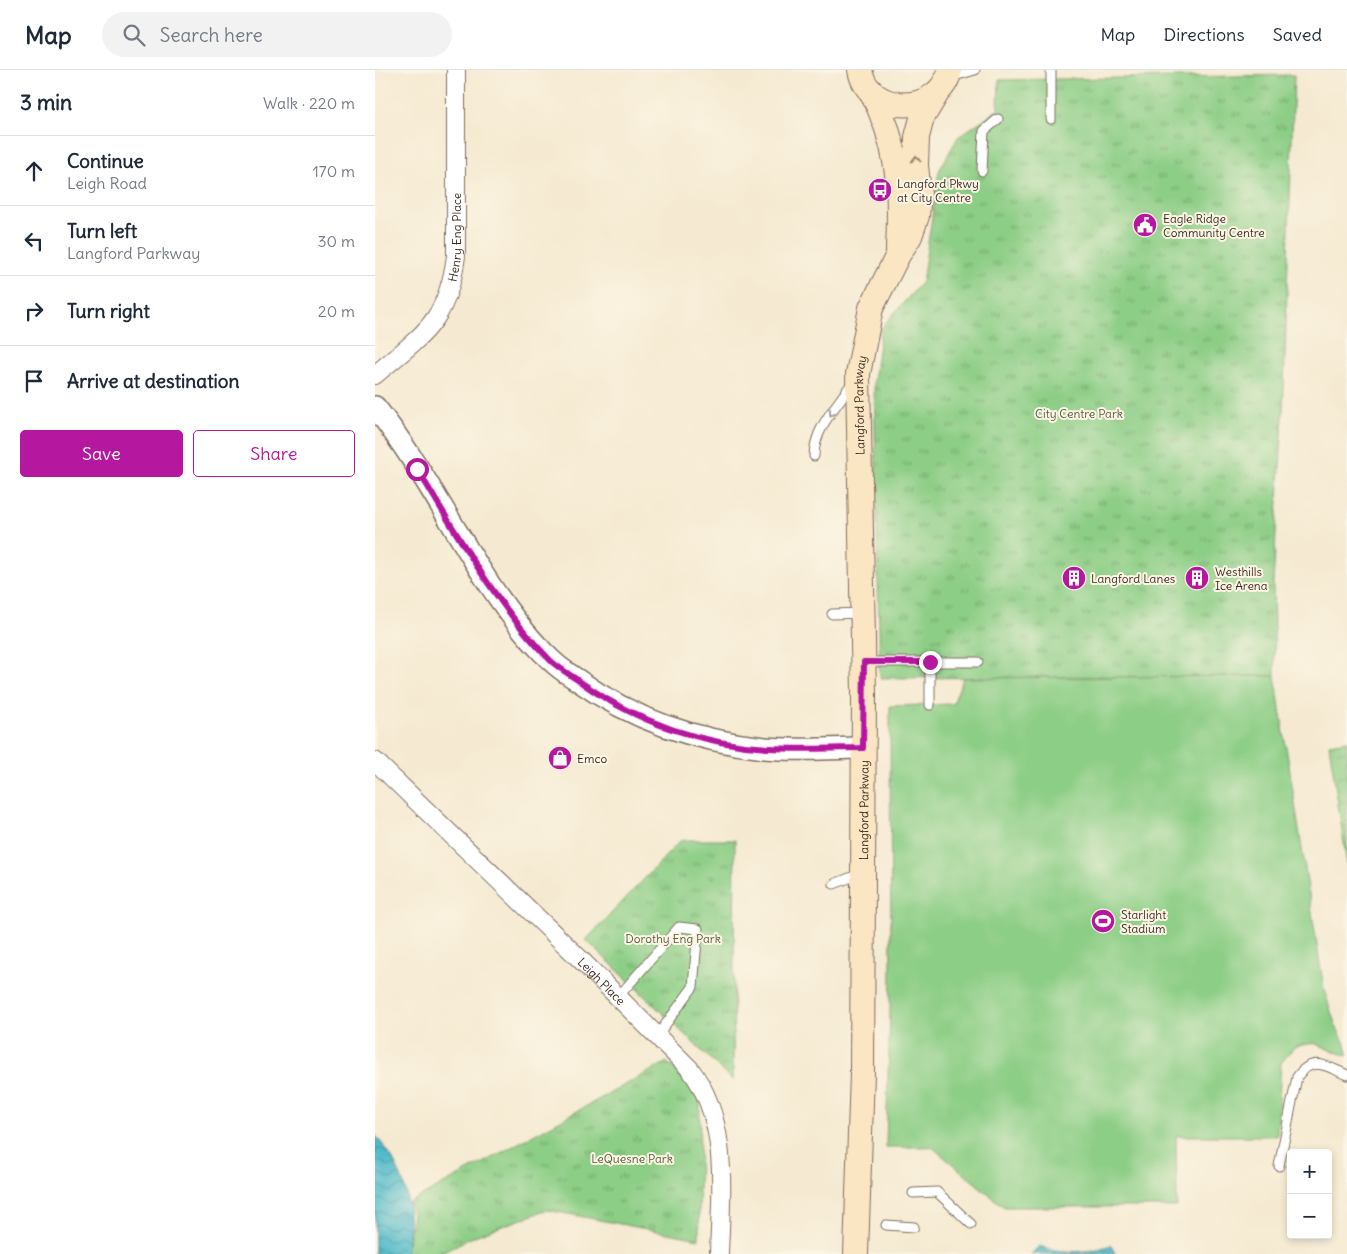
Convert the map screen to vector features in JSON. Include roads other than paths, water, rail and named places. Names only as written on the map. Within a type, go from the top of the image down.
[{"type":"main road","name":"Langford Parkway","points":[[861,70],[884,115],[893,144],[900,209],[898,255]]},
{"type":"main road","name":"Langford Parkway","points":[[856,1254],[862,1073],[864,662],[858,374],[871,308],[898,255],[910,236],[917,216],[919,194],[916,165],[917,137],[922,118],[945,80]]},
{"type":"main road","points":[[871,91],[886,102],[903,106],[922,103],[945,80]]},
{"type":"street","name":"Henry Eng Place","points":[[375,375],[434,323],[444,304],[452,282],[456,256],[456,70]]},
{"type":"street","points":[[375,408],[417,469],[491,586],[524,631],[553,662],[592,690],[628,712],[665,727],[740,745],[777,748],[863,748]]},
{"type":"street","name":"Leigh Place","points":[[375,761],[619,997],[690,1068],[700,1082],[710,1105],[718,1142],[721,1178],[719,1254]]},
{"type":"lane","points":[[945,80],[975,70]]},
{"type":"lane","points":[[1051,70],[1051,119]]},
{"type":"lane","points":[[982,171],[984,131],[998,120]]},
{"type":"lane","points":[[814,456],[814,446],[820,430],[858,374]]},
{"type":"lane","points":[[832,614],[863,614]]},
{"type":"lane","points":[[864,662],[978,662]]},
{"type":"lane","points":[[930,662],[930,705]]},
{"type":"lane","points":[[834,884],[862,873]]},
{"type":"lane","points":[[619,997],[679,927],[698,929],[693,987],[657,1036]]},
{"type":"lane","points":[[1279,1166],[1297,1076],[1304,1067],[1313,1064],[1325,1066],[1347,1075]]},
{"type":"lane","points":[[913,1193],[937,1192],[971,1224]]},
{"type":"lane","points":[[886,1225],[914,1227]]},
{"type":"water","points":[[375,1135],[386,1148],[394,1162],[406,1190],[409,1237],[406,1254],[375,1254]]},
{"type":"water","points":[[1111,1245],[1115,1254],[1031,1254],[1039,1246],[1075,1252]]},
{"type":"place","name":"Langford Pkwy at City Centre","points":[[880,190]]},
{"type":"place","name":"Eagle Ridge Community Centre","points":[[1145,225]]},
{"type":"place","name":"Langford Lanes","points":[[1074,578]]},
{"type":"place","name":"Westhills Ice Arena","points":[[1197,578]]},
{"type":"place","name":"Emco","points":[[560,758]]},
{"type":"place","name":"Starlight Stadium","points":[[1103,921]]},
{"type":"park label","name":"City Centre Park","points":[[1079,413]]},
{"type":"park label","name":"Dorothy Eng Park","points":[[673,938]]},
{"type":"park label","name":"LeQuesne Park","points":[[632,1158]]}]
